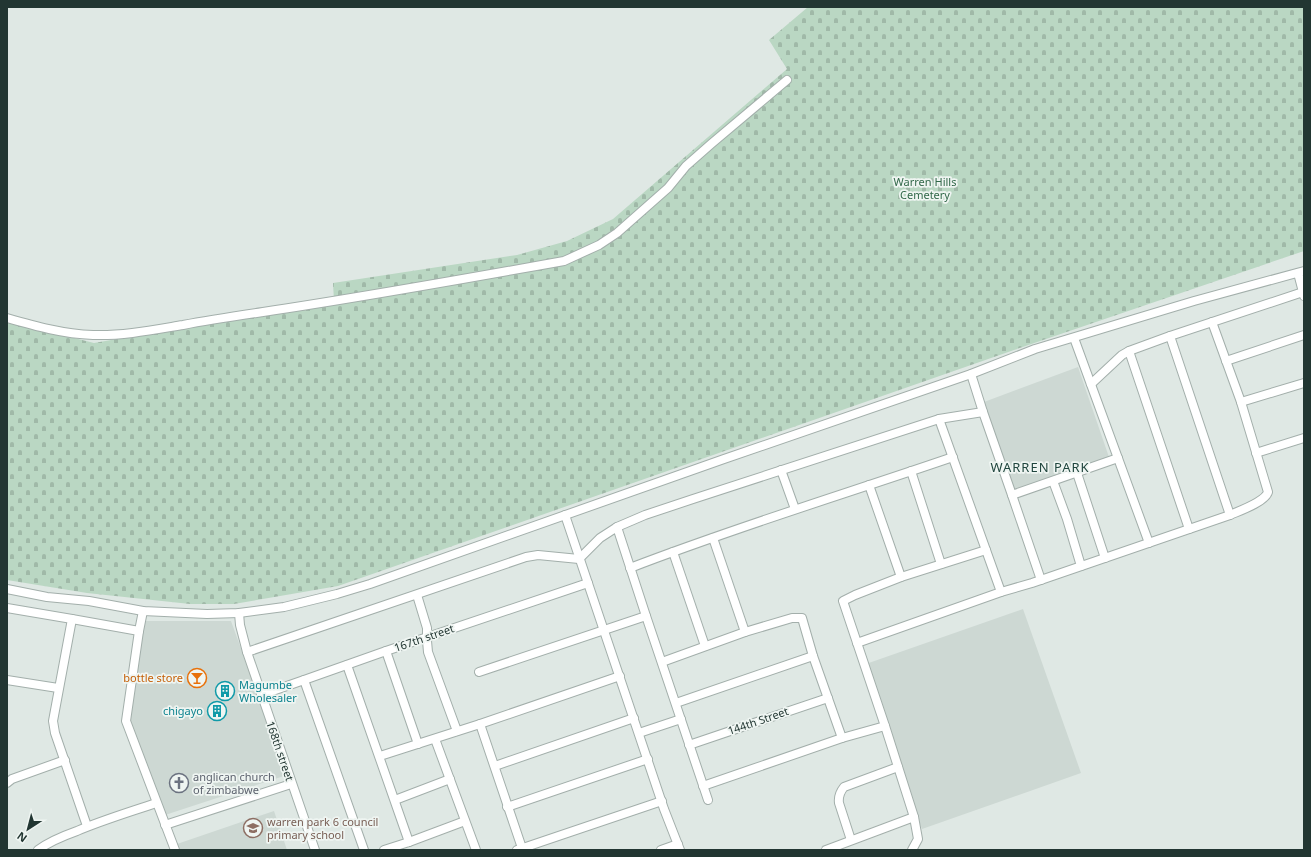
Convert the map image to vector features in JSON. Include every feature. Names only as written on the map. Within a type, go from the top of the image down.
[{"type":"street","points":[[7,318],[69,333],[92,335],[149,331],[233,316],[324,303],[564,261],[599,245],[616,233],[668,188],[686,166],[710,144],[787,80]]},
{"type":"street","points":[[7,589],[47,597],[89,601],[143,611],[193,614],[239,613],[289,606],[347,591],[971,374],[1035,350],[1102,328],[1301,272],[1303,295],[1212,322],[1129,351],[1115,361],[1091,384]]},
{"type":"street","points":[[857,643],[1001,592],[1041,580],[1230,515],[1258,502],[1267,496],[1268,492],[1241,402],[1212,322]]},
{"type":"street","points":[[1226,362],[1304,335]]},
{"type":"street","points":[[1170,336],[1230,515]]},
{"type":"street","points":[[1074,338],[1149,543]]},
{"type":"street","points":[[1129,351],[1189,529]]},
{"type":"street","points":[[971,374],[1041,580]]},
{"type":"street","points":[[1241,402],[1304,383]]},
{"type":"street","points":[[579,560],[600,538],[617,527],[659,510],[940,419],[983,412]]},
{"type":"street","points":[[940,419],[1001,592]]},
{"type":"street","points":[[1256,453],[1304,438]]},
{"type":"street","points":[[630,568],[795,509],[953,458]]},
{"type":"street","points":[[1012,495],[1118,458]]},
{"type":"street","points":[[781,470],[795,509]]},
{"type":"street","points":[[912,471],[941,564]]},
{"type":"street","points":[[1077,473],[1105,558]]},
{"type":"street","points":[[1053,481],[1067,519],[1081,566]]},
{"type":"street","points":[[869,485],[901,577]]},
{"type":"street","points":[[565,515],[579,560],[679,847],[661,850]]},
{"type":"street","points":[[617,527],[708,800]]},
{"type":"street","points":[[713,538],[746,632]]},
{"type":"street","points":[[912,850],[918,839],[914,818],[843,601],[901,577],[986,550]]},
{"type":"street","points":[[673,552],[705,646]]},
{"type":"street","points":[[247,652],[532,555],[579,560]]},
{"type":"street","name":"167th street","points":[[261,695],[588,583]]},
{"type":"street","points":[[417,595],[426,623],[428,652],[456,731]]},
{"type":"street","points":[[7,608],[139,631]]},
{"type":"street","points":[[143,611],[126,722],[175,850]]},
{"type":"street","name":"168th street","points":[[239,613],[240,625],[247,652],[291,784],[315,850]]},
{"type":"street","points":[[479,672],[646,616]]},
{"type":"street","points":[[662,662],[746,632],[792,618],[802,618],[813,656],[842,738]]},
{"type":"street","points":[[72,619],[53,721],[55,733],[87,826]]},
{"type":"street","points":[[386,651],[418,744]]},
{"type":"street","points":[[676,703],[813,656]]},
{"type":"street","points":[[347,665],[409,842]]},
{"type":"street","points":[[380,756],[436,739],[620,676]]},
{"type":"street","points":[[7,680],[58,688]]},
{"type":"street","points":[[304,680],[364,850]]},
{"type":"street","name":"144th Street","points":[[689,745],[828,698]]},
{"type":"street","points":[[495,766],[634,718]]},
{"type":"street","points":[[639,733],[681,720]]},
{"type":"street","points":[[480,724],[495,766],[520,849],[662,801]]},
{"type":"street","points":[[703,786],[842,738],[885,726]]},
{"type":"street","points":[[436,739],[476,850]]},
{"type":"street","points":[[508,807],[648,759]]},
{"type":"street","points":[[9,779],[65,760]]},
{"type":"street","points":[[851,840],[839,803],[838,798],[840,791],[844,787],[898,767]]},
{"type":"street","points":[[395,800],[450,779]]},
{"type":"street","points":[[165,825],[291,784]]},
{"type":"street","points":[[38,850],[50,842],[87,826],[156,803]]},
{"type":"street","points":[[828,850],[851,840],[914,818]]},
{"type":"street","points":[[384,850],[465,821]]},
{"type":"shaded area","points":[[1078,367],[1111,463],[1011,498],[976,405]]},
{"type":"shaded area","points":[[1023,609],[1081,773],[922,829],[863,665]]},
{"type":"shaded area","points":[[145,621],[231,621],[243,654],[252,652],[251,670],[287,775],[165,815],[127,721],[138,633]]},
{"type":"shaded area","name":"warren park 6 council primary school","points":[[274,811],[287,850],[179,850],[177,844]]},
{"type":"green space","name":"Warren Hills Cemetery","points":[[808,7],[1304,7],[1304,251],[1014,350],[338,586],[234,604],[190,604],[87,593],[7,580],[7,321],[94,343],[334,301],[333,283],[517,255],[567,241],[613,219],[787,69],[769,40]]},
{"type":"place","name":"bottle store","points":[[197,678]]},
{"type":"place","name":"Magumbe Wholesaler","points":[[225,691]]},
{"type":"place","name":"chigayo","points":[[217,711]]},
{"type":"place","name":"anglican church of zimbabwe","points":[[179,783]]},
{"type":"place","name":"warren park 6 council primary school","points":[[253,828]]},
{"type":"district","name":"WARREN PARK","points":[[1040,467]]}]
